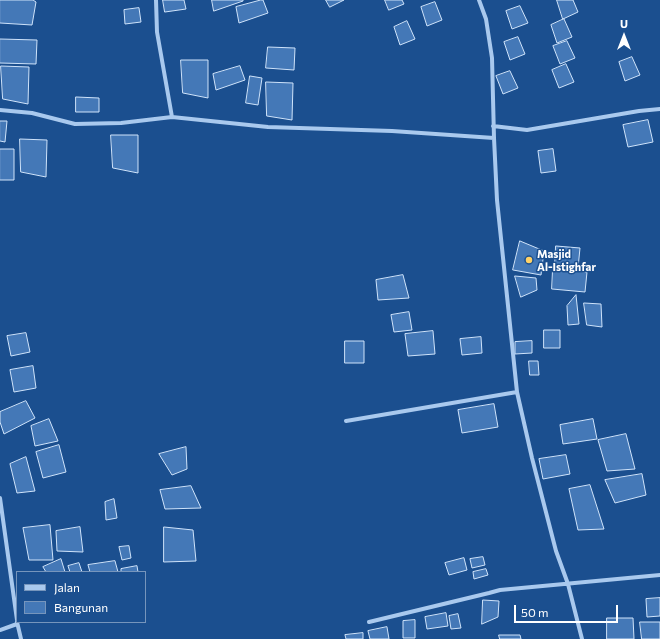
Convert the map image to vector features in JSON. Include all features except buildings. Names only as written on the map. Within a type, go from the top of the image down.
[{"type":"street","points":[[156,0],[157,32],[172,117]]},
{"type":"street","points":[[479,0],[486,19],[492,58],[493,126],[497,200],[517,392],[556,551],[568,584],[582,639]]},
{"type":"street","points":[[493,126],[527,130],[660,109]]},
{"type":"street","points":[[0,110],[32,113],[75,124],[121,123],[172,117],[268,127],[494,138]]},
{"type":"street","points":[[346,421],[517,392]]},
{"type":"street","points":[[0,498],[16,615]]},
{"type":"street","points":[[369,622],[500,590],[660,575]]},
{"type":"street","points":[[0,630],[16,622]]},
{"type":"street","points":[[17,623],[21,639]]},
{"type":"place","name":"Masjid Al-Istighfar","points":[[529,260]]}]
